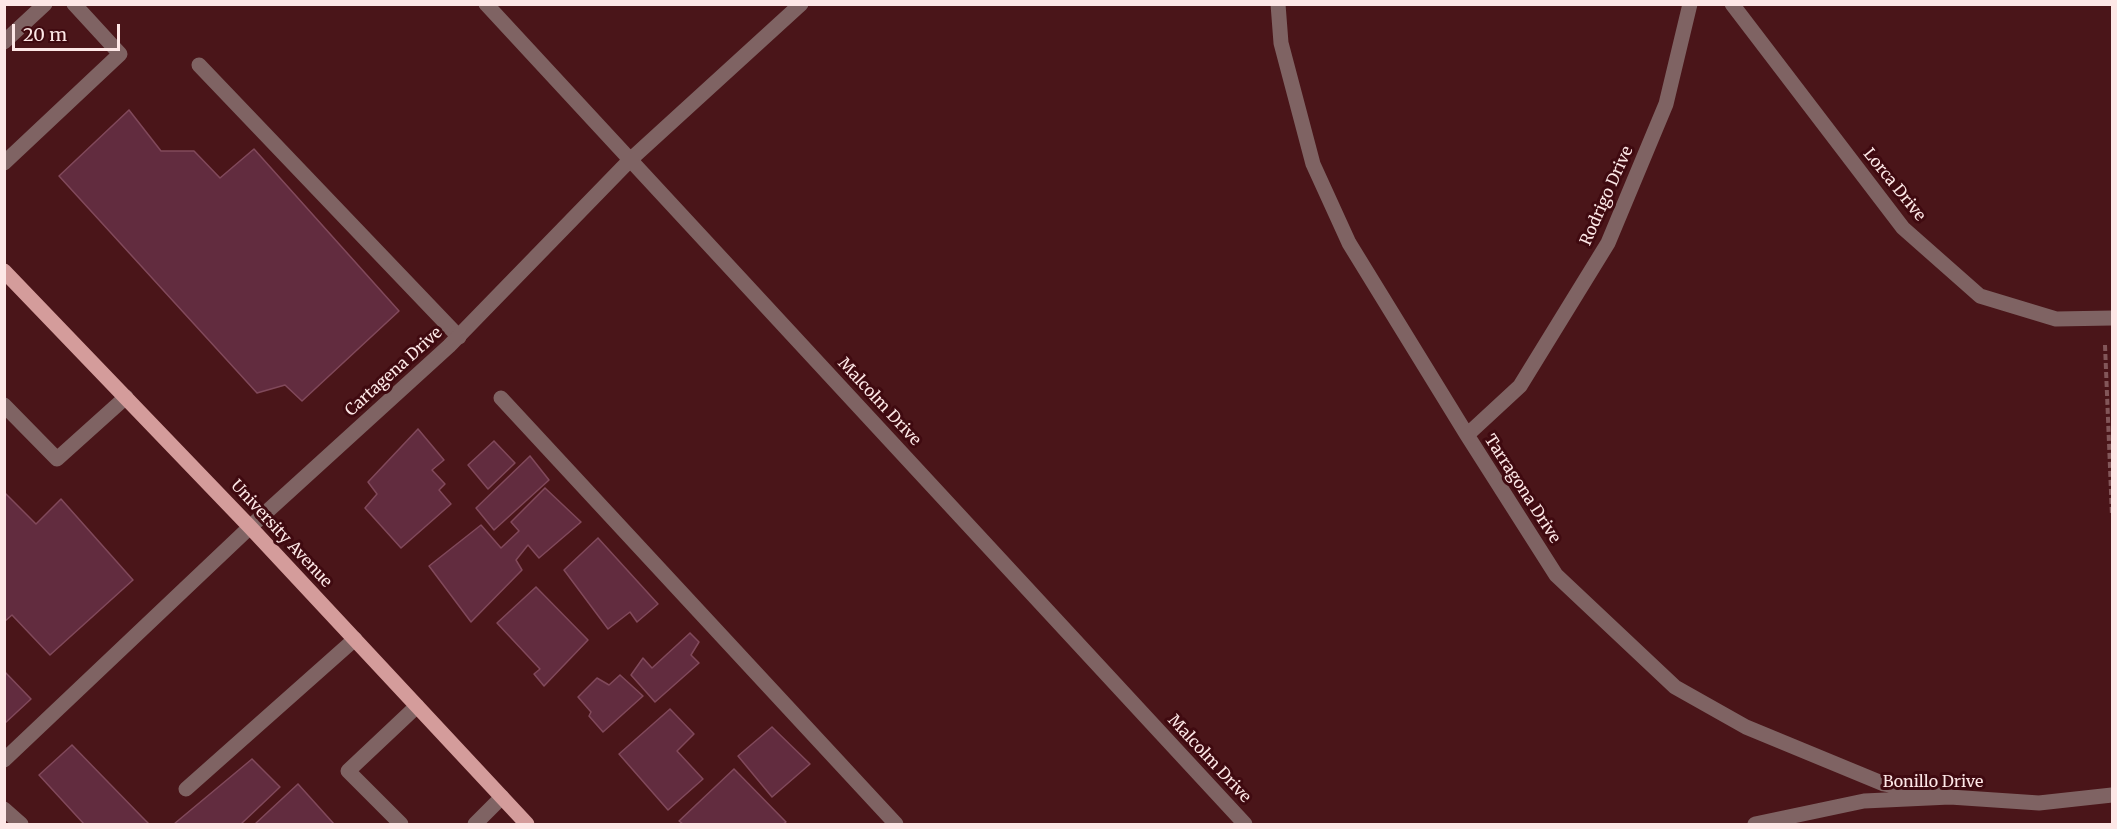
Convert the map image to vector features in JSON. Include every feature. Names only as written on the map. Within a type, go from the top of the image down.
[{"type":"main road","name":"University Avenue","points":[[4,271],[250,527],[527,825]]},
{"type":"street","points":[[4,42],[45,4]]},
{"type":"street","points":[[4,163],[120,54],[74,4]]},
{"type":"street","name":"Malcolm Drive","points":[[486,4],[1245,825]]},
{"type":"street","name":"Cartagena Drive","points":[[4,760],[250,527],[459,337],[630,160],[801,4]]},
{"type":"street","name":"Tarragona Drive","points":[[1278,4],[1281,43],[1313,164],[1349,243],[1556,575],[1675,687],[1746,727],[1884,784],[1950,796]]},
{"type":"street","name":"Rodrigo Drive","points":[[1467,435],[1520,386],[1608,243],[1666,104],[1690,4]]},
{"type":"street","name":"Lorca Drive","points":[[1732,4],[1903,228],[1980,296],[2056,319],[2108,319]]},
{"type":"street","points":[[200,65],[459,337]]},
{"type":"street","points":[[4,405],[57,459],[126,397]]},
{"type":"street","points":[[501,398],[896,825]]},
{"type":"street","points":[[186,789],[355,639]]},
{"type":"street","points":[[401,825],[348,771],[417,706]]},
{"type":"street","name":"Bonillo Drive","points":[[1755,825],[1864,801],[1950,796],[2040,803],[2112,795]]},
{"type":"street","points":[[475,825],[502,797]]},
{"type":"street","points":[[4,809],[21,825]]},
{"type":"path","points":[[2108,319],[2112,516]]},
{"type":"building","points":[[129,110],[161,151],[194,151],[220,178],[254,149],[399,311],[302,401],[285,385],[257,393],[59,176]]},
{"type":"building","points":[[418,429],[444,460],[432,470],[445,484],[439,490],[451,504],[401,548],[365,508],[377,494],[368,482]]},
{"type":"building","points":[[494,441],[515,463],[488,489],[468,465]]},
{"type":"building","points":[[530,456],[549,480],[494,530],[476,508]]},
{"type":"building","points":[[545,488],[581,522],[539,558],[528,545],[516,560],[522,570],[471,622],[429,566],[481,525],[501,548],[519,531],[511,522]]},
{"type":"building","points":[[4,492],[36,524],[61,499],[133,580],[50,655],[12,615],[4,622]]},
{"type":"building","points":[[598,538],[658,604],[637,622],[630,612],[608,629],[564,570]]},
{"type":"building","points":[[536,587],[588,640],[544,686],[534,674],[540,669],[497,623]]},
{"type":"building","points":[[690,633],[699,642],[691,655],[699,663],[655,702],[631,675],[643,658],[652,668]]},
{"type":"building","points":[[4,671],[31,699],[4,724]]},
{"type":"building","points":[[620,675],[643,696],[603,732],[589,716],[591,712],[578,697],[597,678],[609,685]]},
{"type":"building","points":[[670,709],[694,734],[677,751],[703,779],[668,810],[619,754]]},
{"type":"building","points":[[772,727],[810,764],[772,797],[738,756]]},
{"type":"building","points":[[72,745],[149,824],[84,824],[39,775]]},
{"type":"building","points":[[252,759],[280,787],[241,824],[174,824]]},
{"type":"building","points":[[734,769],[786,822],[783,824],[683,824],[679,821]]},
{"type":"building","points":[[298,784],[334,824],[255,824]]}]
